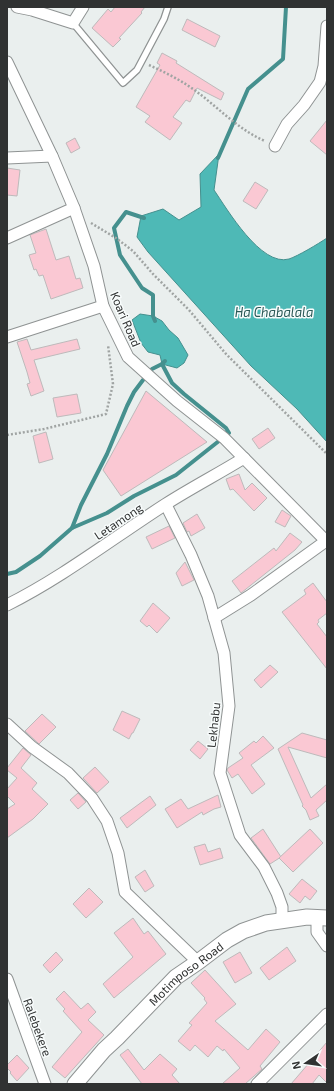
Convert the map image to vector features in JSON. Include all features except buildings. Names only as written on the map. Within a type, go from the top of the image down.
[{"type":"street","points":[[17,7],[32,10],[73,23],[83,7]]},
{"type":"street","points":[[275,146],[287,124],[304,105],[320,82],[325,67],[327,26]]},
{"type":"street","name":"Koari Road","points":[[7,62],[52,156],[74,208],[94,266],[103,306],[128,357],[177,401],[224,438],[326,541]]},
{"type":"street","points":[[7,158],[52,156]]},
{"type":"street","points":[[7,238],[74,208]]},
{"type":"street","points":[[7,337],[103,306]]},
{"type":"street","name":"Letamong","points":[[7,605],[67,570],[166,505],[244,458]]},
{"type":"street","name":"Lekhabu","points":[[166,505],[191,555],[208,596],[224,653],[230,706],[220,774],[240,835],[264,867],[277,893],[282,907],[282,920]]},
{"type":"street","points":[[214,618],[326,541]]},
{"type":"street","points":[[7,724],[32,748],[68,773],[92,798],[107,821],[118,853],[125,892],[198,962]]},
{"type":"street","name":"Motimposo Road","points":[[75,1084],[104,1050],[176,977],[227,940],[243,931],[266,923],[307,917],[322,918]]},
{"type":"street","points":[[322,918],[317,932],[327,946]]},
{"type":"street","name":"Ralebekere","points":[[7,979],[46,1084]]},
{"type":"street","points":[[256,1084],[327,1014]]},
{"type":"lane","points":[[73,23],[124,83],[137,70],[142,62],[164,19],[168,7]]},
{"type":"path","points":[[142,62],[173,76],[193,89],[252,136],[275,146]]},
{"type":"path","points":[[80,223],[93,223],[133,251],[153,274],[189,310],[226,354],[327,454]]},
{"type":"path","points":[[7,435],[44,429],[106,414],[113,384],[108,340],[117,336]]},
{"type":"water","name":"Ha Chabalala","points":[[219,154],[214,190],[236,222],[256,246],[267,254],[278,259],[289,259],[303,253],[327,238],[327,442],[297,409],[251,366],[148,252],[137,237],[141,216],[163,209],[179,220],[201,207],[200,174]]},
{"type":"water","points":[[140,314],[153,316],[162,321],[178,338],[188,355],[184,363],[177,368],[162,364],[160,355],[148,352],[141,343],[132,320]]},
{"type":"waterway","points":[[218,158],[248,89],[283,59],[286,7]]},
{"type":"waterway","points":[[144,218],[126,212],[114,228],[120,255],[142,288],[153,295],[153,316],[155,321]]},
{"type":"waterway","points":[[152,369],[165,361]]},
{"type":"waterway","points":[[7,574],[16,572],[40,556],[72,528],[107,513],[134,496],[176,475],[229,433],[226,428],[172,383],[162,364]]},
{"type":"waterway","points":[[72,528],[81,505],[107,454],[127,406],[134,392],[143,380]]}]
